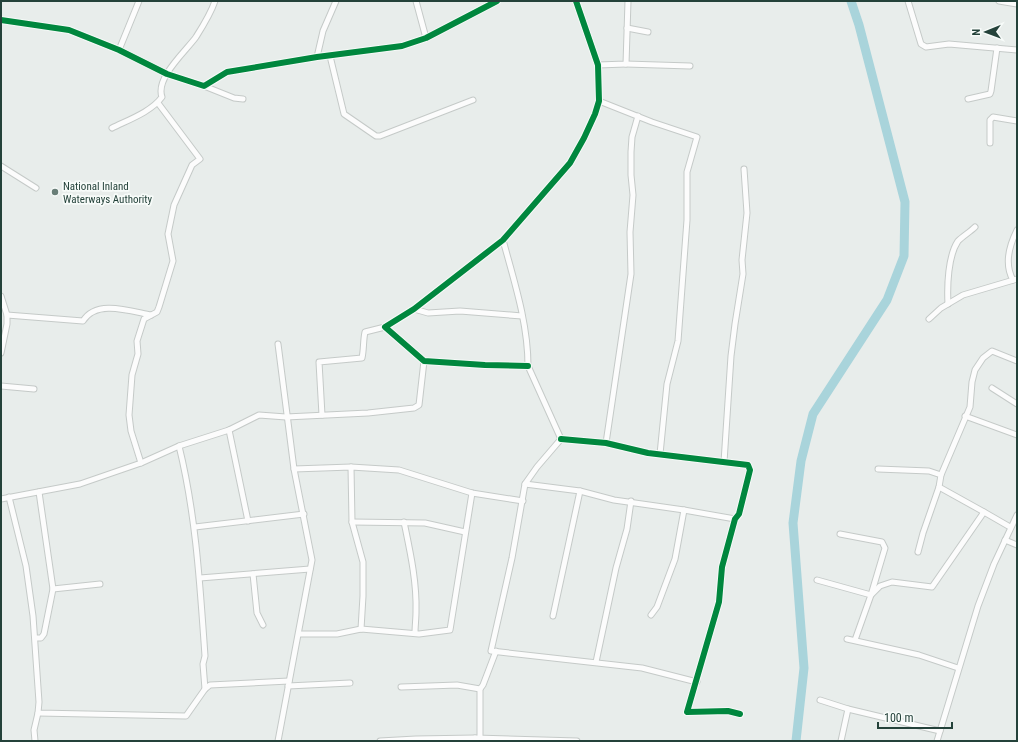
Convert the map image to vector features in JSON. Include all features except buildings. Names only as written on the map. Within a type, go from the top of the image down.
[{"type":"street","points":[[119,50],[140,1]]},
{"type":"street","points":[[112,128],[158,102],[162,97],[160,92],[162,82],[196,37],[215,1]]},
{"type":"street","points":[[317,57],[323,31],[336,1]]},
{"type":"street","points":[[416,1],[426,38]]},
{"type":"street","points":[[204,86],[228,72],[317,57],[402,46],[426,38],[497,1]]},
{"type":"street","points":[[322,415],[319,362],[362,358],[364,348],[363,338],[365,332],[384,327],[414,309],[503,240],[570,163],[595,114],[599,101],[598,65],[576,1]]},
{"type":"street","points":[[626,64],[628,1]]},
{"type":"street","points":[[908,1],[921,44],[926,47],[949,44],[1017,50]]},
{"type":"street","points":[[999,1],[1017,4]]},
{"type":"street","points":[[1,20],[69,30],[119,50],[167,74],[234,98],[243,99]]},
{"type":"street","points":[[627,28],[648,32]]},
{"type":"street","points":[[968,99],[990,94],[997,48]]},
{"type":"street","points":[[330,56],[344,114],[376,136],[380,136],[473,100]]},
{"type":"street","points":[[598,65],[626,64],[690,66]]},
{"type":"street","points":[[599,101],[652,122],[697,137],[687,172],[687,220],[678,341],[667,384],[660,454]]},
{"type":"street","points":[[141,463],[131,431],[129,415],[132,374],[138,354],[138,341],[144,319],[157,312],[173,260],[168,234],[174,205],[192,165],[200,159],[158,102]]},
{"type":"street","points":[[606,443],[631,274],[630,232],[633,195],[631,152],[632,137],[638,116]]},
{"type":"street","points":[[990,143],[990,120],[992,117],[1017,121]]},
{"type":"street","points":[[1,166],[36,188]]},
{"type":"street","points":[[724,462],[731,356],[744,274],[742,260],[747,213],[744,169]]},
{"type":"street","points":[[948,304],[947,289],[953,254],[958,242],[975,227]]},
{"type":"street","points":[[929,318],[941,308],[963,295],[1015,279],[1009,273],[1009,247],[1017,230]]},
{"type":"street","points":[[503,240],[522,316],[528,352],[528,366],[561,439]]},
{"type":"street","points":[[1,296],[7,315],[7,324],[1,353]]},
{"type":"street","points":[[7,315],[83,321],[86,315],[95,309],[110,308],[151,315]]},
{"type":"street","points":[[414,309],[428,313],[460,311],[522,316]]},
{"type":"street","points":[[384,327],[424,361],[528,366]]},
{"type":"street","points":[[278,344],[286,417],[294,469],[312,560],[278,741]]},
{"type":"street","points":[[918,552],[939,486],[941,475],[970,407],[972,382],[975,370],[983,358],[992,351],[1017,361]]},
{"type":"street","points":[[1,499],[80,484],[141,463],[179,446],[229,430],[259,415],[286,417],[368,413],[414,408],[418,405],[424,361]]},
{"type":"street","points":[[1,386],[34,389]]},
{"type":"street","points":[[992,388],[1017,404]]},
{"type":"street","points":[[965,416],[1017,434]]},
{"type":"street","points":[[229,430],[248,520]]},
{"type":"street","points":[[561,439],[606,443],[648,453],[748,465],[750,470],[739,514],[735,519],[722,567],[719,602],[697,682],[687,712],[728,711],[740,714]]},
{"type":"street","points":[[561,439],[537,467],[525,484],[512,558],[491,650],[642,668],[697,682]]},
{"type":"street","points":[[179,446],[194,527],[200,578],[205,656],[203,664],[204,689]]},
{"type":"street","points":[[294,469],[351,467],[399,470],[472,493],[522,501]]},
{"type":"street","points":[[351,467],[352,522],[363,562],[361,629]]},
{"type":"street","points":[[878,469],[929,471],[941,475]]},
{"type":"street","points":[[525,484],[580,491],[614,500],[631,501],[735,519]]},
{"type":"street","points":[[939,486],[1010,527]]},
{"type":"street","points":[[553,616],[580,491]]},
{"type":"street","points":[[36,638],[40,638],[44,634],[54,588],[39,492]]},
{"type":"street","points":[[299,634],[337,634],[361,629],[415,633],[450,630],[472,493]]},
{"type":"street","points":[[9,497],[26,566],[36,638],[39,702],[34,730],[35,741]]},
{"type":"street","points":[[596,662],[616,568],[627,529],[631,501]]},
{"type":"street","points":[[651,615],[657,607],[675,559],[684,510]]},
{"type":"street","points":[[872,595],[880,586],[892,582],[932,587],[984,512]]},
{"type":"street","points":[[194,527],[304,514]]},
{"type":"street","points":[[937,741],[978,606],[1010,527],[1017,515]]},
{"type":"street","points":[[352,522],[425,523],[465,532]]},
{"type":"street","points":[[404,522],[412,562],[415,587],[415,633]]},
{"type":"street","points":[[840,534],[882,542],[885,548],[872,595],[854,640]]},
{"type":"street","points":[[1005,540],[1017,545]]},
{"type":"street","points":[[200,578],[310,569]]},
{"type":"street","points":[[253,574],[257,613],[263,625]]},
{"type":"street","points":[[817,580],[872,595]]},
{"type":"street","points":[[54,588],[100,584]]},
{"type":"street","points":[[847,638],[919,655],[958,668]]},
{"type":"street","points":[[477,739],[480,689],[496,651]]},
{"type":"street","points":[[38,713],[186,716],[204,689],[210,685],[350,683]]},
{"type":"street","points":[[401,686],[457,685],[480,689]]},
{"type":"street","points":[[820,700],[848,709],[940,731]]},
{"type":"street","points":[[841,741],[848,709]]},
{"type":"street","points":[[380,741],[416,739],[577,741]]},
{"type":"waterway","points":[[796,741],[804,668],[793,523],[801,461],[813,414],[887,300],[904,256],[905,202],[859,25],[851,1]]},
{"type":"cycle path","points":[[1,20],[69,30],[119,50],[167,74],[204,86],[227,72],[317,57],[402,46],[426,38],[497,1]]},
{"type":"cycle path","points":[[528,366],[424,361],[385,327],[414,309],[503,240],[570,163],[584,138],[599,101],[598,65],[576,1]]},
{"type":"cycle path","points":[[561,439],[606,443],[648,453],[748,465],[750,470],[739,514],[735,519],[722,567],[719,602],[687,712],[728,711],[740,714]]},
{"type":"place","name":"National Inland Waterways Authority","points":[[55,192]]}]
